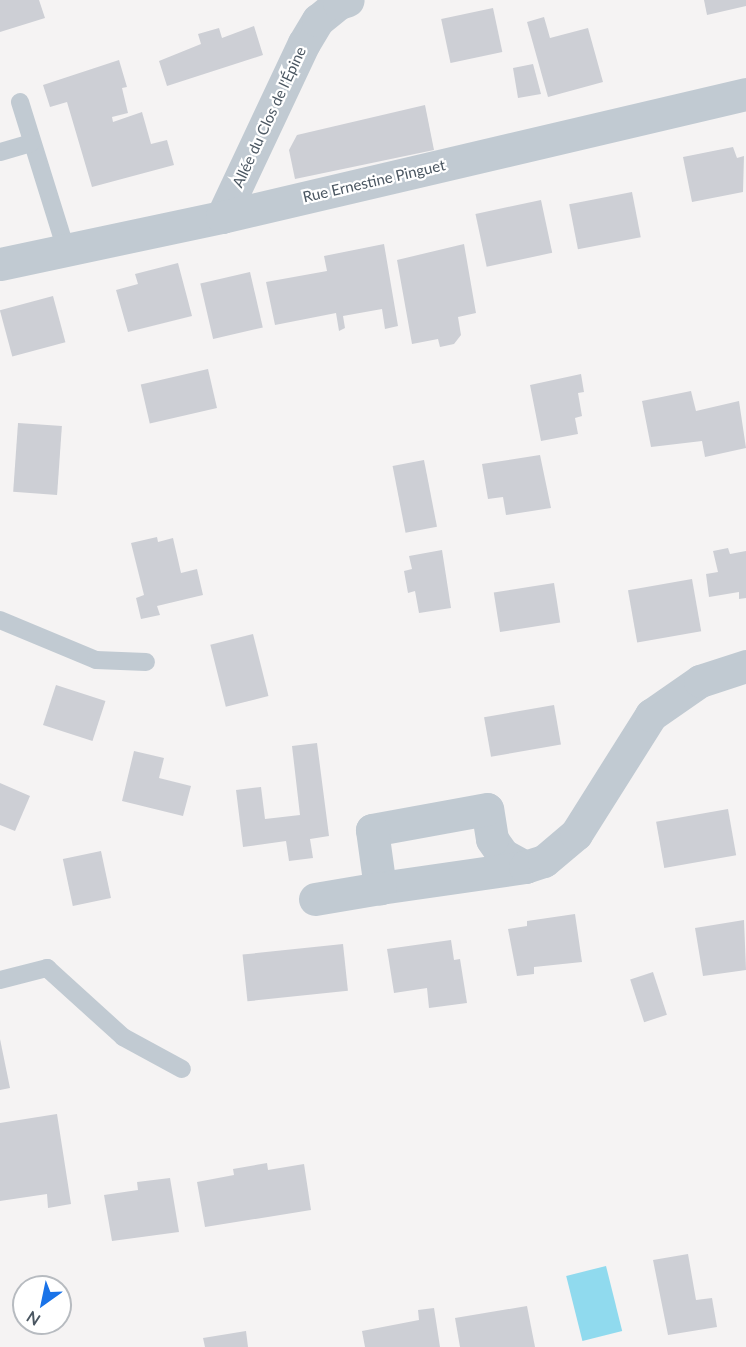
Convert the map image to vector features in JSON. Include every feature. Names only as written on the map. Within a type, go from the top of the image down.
[{"type":"street","name":"Allée du Clos de l'Épine","points":[[222,217],[304,43],[318,20],[339,3],[348,0]]},
{"type":"street","name":"Rue Ernestine Pinguet","points":[[0,264],[222,217],[746,94]]},
{"type":"street","points":[[315,899],[525,867],[544,861],[576,834],[651,715],[700,681],[746,666]]},
{"type":"street","points":[[380,888],[372,830],[487,809],[492,839],[503,855],[525,867]]},
{"type":"lane","points":[[20,102],[66,250]]},
{"type":"lane","points":[[0,153],[32,144]]},
{"type":"lane","points":[[0,620],[96,660],[146,662]]},
{"type":"lane","points":[[0,980],[47,968],[123,1037],[182,1069]]},
{"type":"water","points":[[606,1266],[622,1331],[582,1341],[566,1276]]},
{"type":"building","points":[[0,0],[39,0],[45,18],[0,32]]},
{"type":"building","points":[[704,0],[746,0],[746,6],[707,15]]},
{"type":"building","points":[[493,8],[502,52],[451,63],[441,19]]},
{"type":"building","points":[[544,17],[550,38],[588,28],[603,82],[548,97],[527,22]]},
{"type":"building","points":[[254,26],[263,55],[167,86],[159,61],[201,44],[198,34],[219,28],[222,38]]},
{"type":"building","points":[[119,60],[127,87],[122,88],[128,113],[112,117],[113,122],[142,112],[151,144],[167,140],[174,165],[92,187],[67,102],[50,107],[43,85]]},
{"type":"building","points":[[533,64],[541,94],[518,98],[513,68]]},
{"type":"building","points":[[425,105],[434,150],[295,179],[289,150],[297,135]]},
{"type":"building","points":[[733,147],[737,158],[744,156],[743,192],[692,202],[683,157]]},
{"type":"building","points":[[632,192],[641,237],[578,249],[569,204]]},
{"type":"building","points":[[541,200],[552,253],[487,267],[475,214]]},
{"type":"building","points":[[384,244],[398,326],[385,329],[382,309],[343,316],[345,328],[339,331],[336,313],[275,325],[266,282],[327,271],[324,256]]},
{"type":"building","points":[[464,244],[476,313],[458,317],[461,335],[454,344],[440,347],[438,339],[412,344],[397,260]]},
{"type":"building","points":[[178,263],[192,316],[128,332],[116,290],[138,284],[135,274]]},
{"type":"building","points":[[250,272],[263,328],[213,339],[200,283]]},
{"type":"building","points":[[53,296],[65,342],[12,357],[0,310]]},
{"type":"building","points":[[208,369],[217,408],[150,423],[141,385]]},
{"type":"building","points":[[581,374],[584,392],[578,393],[582,416],[575,418],[578,434],[541,441],[530,385]]},
{"type":"building","points":[[691,391],[696,411],[739,401],[746,448],[705,457],[702,441],[651,447],[642,401]]},
{"type":"building","points":[[18,423],[62,426],[57,495],[13,492]]},
{"type":"building","points":[[540,455],[551,508],[506,515],[503,497],[488,499],[482,464]]},
{"type":"building","points":[[424,460],[437,527],[406,533],[393,466]]},
{"type":"building","points":[[157,537],[158,542],[173,538],[181,573],[197,569],[203,595],[157,606],[160,615],[141,619],[136,598],[144,595],[131,543]]},
{"type":"building","points":[[728,548],[730,554],[746,551],[746,598],[739,599],[739,592],[709,597],[706,574],[718,572],[713,551]]},
{"type":"building","points":[[442,550],[451,608],[419,613],[415,591],[408,593],[404,571],[412,569],[409,556]]},
{"type":"building","points":[[692,579],[701,631],[637,642],[628,590]]},
{"type":"building","points":[[554,583],[560,623],[500,632],[494,593]]},
{"type":"building","points":[[253,634],[268,696],[226,707],[210,645]]},
{"type":"building","points":[[56,685],[105,701],[92,741],[43,725]]},
{"type":"building","points":[[554,705],[561,744],[491,757],[484,717]]},
{"type":"building","points":[[317,743],[329,836],[310,839],[313,858],[289,861],[286,841],[243,847],[236,790],[261,787],[265,819],[300,815],[292,746]]},
{"type":"building","points":[[134,751],[164,758],[159,778],[191,786],[183,816],[122,801]]},
{"type":"building","points":[[0,783],[30,796],[15,831],[0,825]]},
{"type":"building","points":[[728,809],[736,855],[664,868],[656,822]]},
{"type":"building","points":[[101,851],[111,898],[73,906],[63,859]]},
{"type":"building","points":[[575,914],[582,962],[534,967],[534,974],[517,976],[508,929],[527,926],[527,921]]},
{"type":"building","points":[[744,920],[746,970],[703,976],[695,928]]},
{"type":"building","points":[[451,940],[454,960],[460,959],[467,1003],[429,1008],[427,988],[394,993],[387,949]]},
{"type":"building","points":[[343,944],[348,991],[247,1001],[243,955]]},
{"type":"building","points":[[653,972],[667,1015],[644,1022],[630,979]]},
{"type":"building","points":[[0,1039],[10,1088],[0,1090]]},
{"type":"building","points":[[57,1114],[71,1204],[48,1208],[47,1194],[0,1201],[0,1123]]},
{"type":"building","points":[[267,1163],[268,1170],[304,1164],[311,1210],[205,1227],[197,1182],[234,1175],[233,1169]]},
{"type":"building","points":[[170,1178],[179,1232],[112,1241],[104,1195],[138,1190],[137,1182]]},
{"type":"building","points":[[688,1254],[696,1300],[712,1298],[717,1327],[668,1335],[653,1260]]},
{"type":"building","points":[[527,1306],[535,1347],[460,1347],[455,1318]]},
{"type":"building","points":[[434,1308],[440,1347],[365,1347],[362,1331],[419,1320],[418,1310]]},
{"type":"building","points":[[246,1331],[248,1347],[205,1347],[203,1338]]}]
